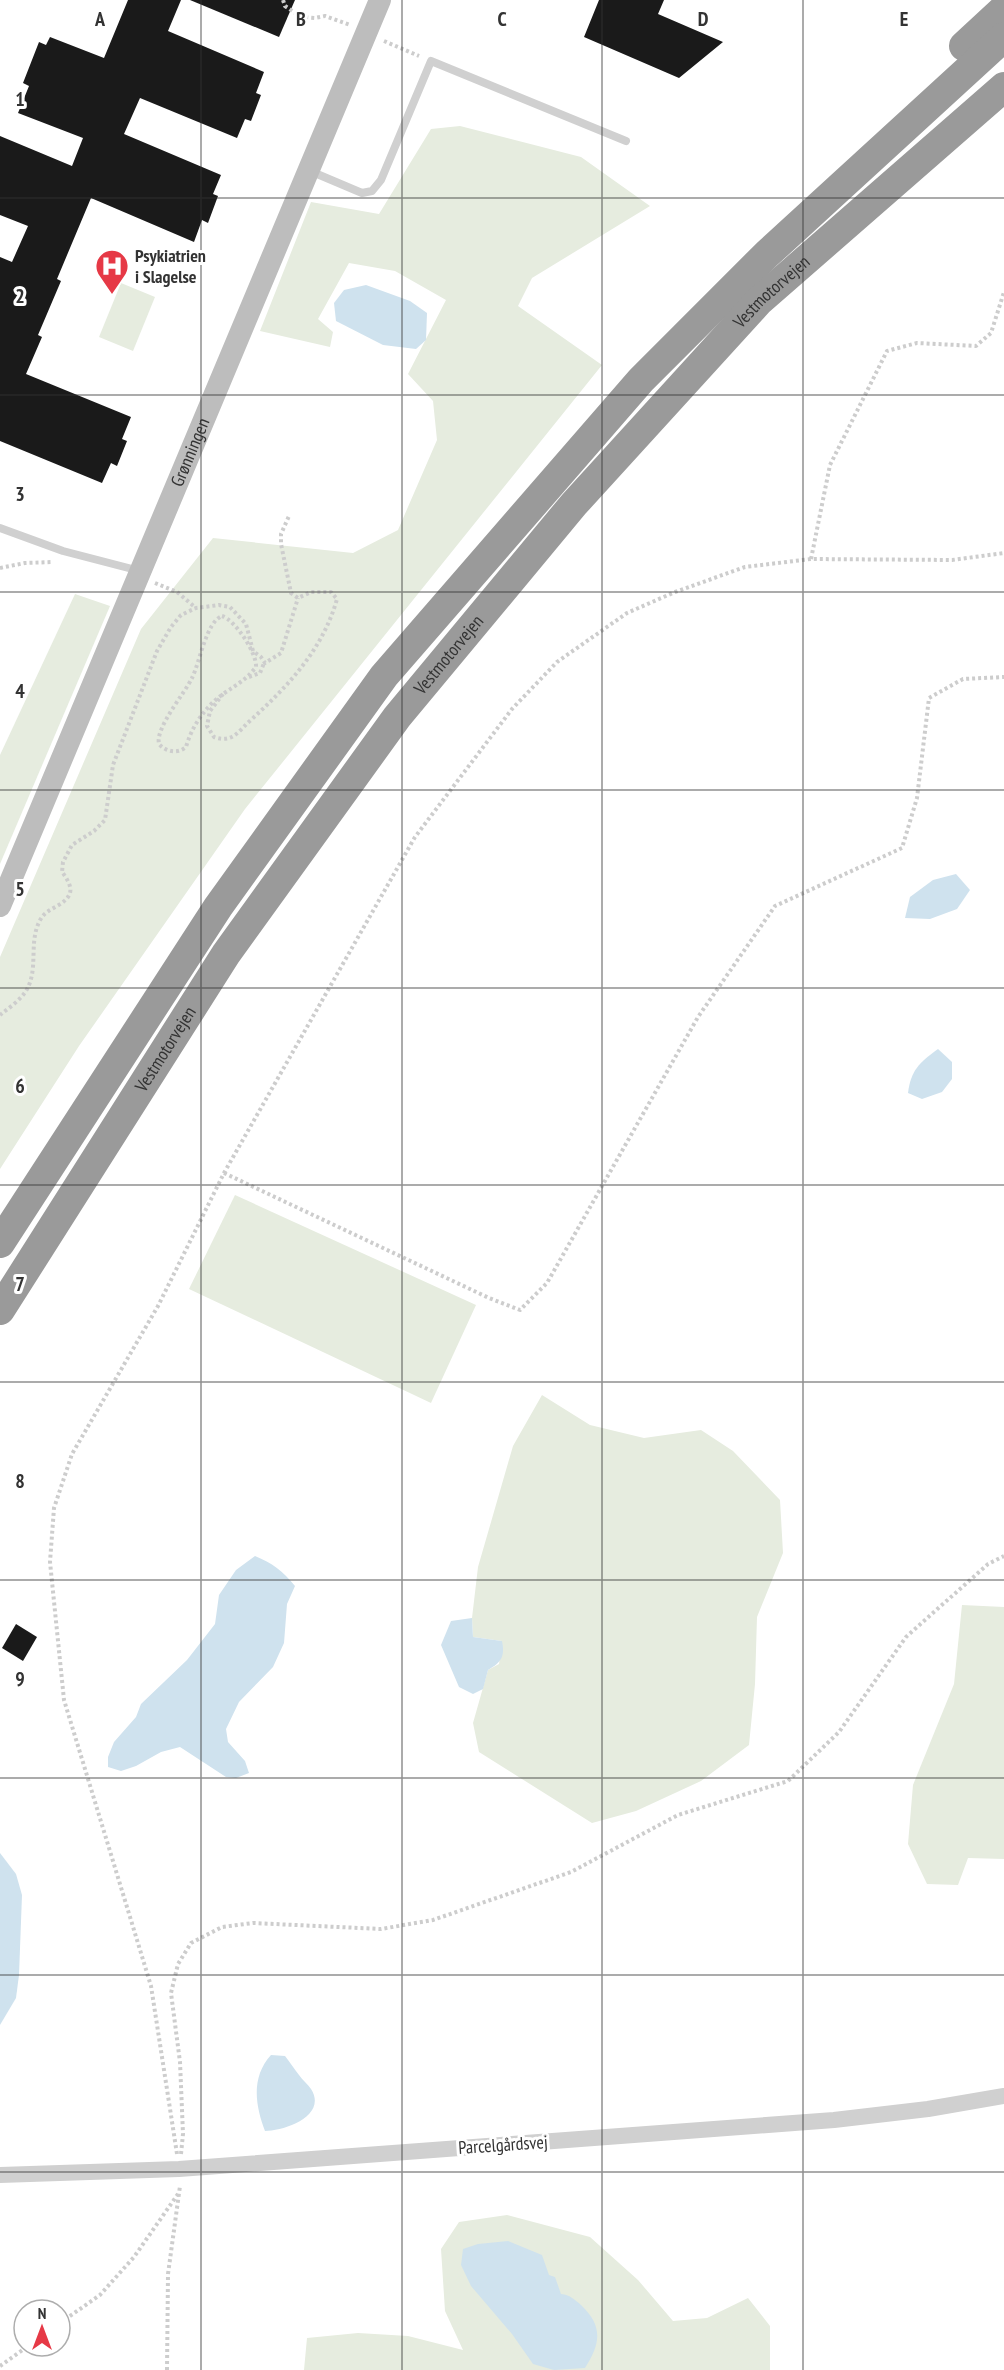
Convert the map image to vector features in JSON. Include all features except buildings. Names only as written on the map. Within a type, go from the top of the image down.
[{"type":"highway","points":[[642,380],[648,351],[752,244],[1004,9]]},
{"type":"highway","name":"Vestmotorvejen","points":[[0,1243],[218,907],[384,676],[642,380],[766,254],[1004,37]]},
{"type":"highway","name":"Vestmotorvejen","points":[[0,1310],[226,954],[405,708],[574,504],[759,301],[1004,87]]},
{"type":"main road","name":"Grønningen","points":[[0,906],[148,577],[309,171],[380,0]]},
{"type":"street","name":"Parcelgårdsvej","points":[[0,2175],[179,2169],[834,2120],[928,2109],[1004,2096]]},
{"type":"lane","points":[[309,171],[362,193],[375,188],[381,180],[431,61],[626,141]]},
{"type":"lane","points":[[0,528],[69,553],[148,577]]},
{"type":"path","points":[[284,0],[285,6],[301,17],[325,16],[335,19],[431,61]]},
{"type":"path","points":[[811,559],[830,465],[887,351],[916,344],[976,346],[991,333],[1004,292]]},
{"type":"path","points":[[289,516],[281,534],[281,544],[291,592],[298,598]]},
{"type":"path","points":[[0,568],[25,563],[63,561],[69,553]]},
{"type":"path","points":[[167,2370],[168,2274],[180,2192],[179,2169],[151,1986],[63,1700],[50,1562],[54,1508],[72,1454],[158,1306],[224,1173],[415,837],[512,709],[557,662],[627,613],[675,592],[745,567],[811,559],[952,560],[1004,553]]},
{"type":"path","points":[[148,577],[177,592],[196,608]]},
{"type":"path","points":[[223,694],[210,711],[207,726],[214,737],[225,739],[236,736],[247,723],[280,694],[298,673],[324,633],[337,599],[331,592],[311,592],[298,598],[281,652],[265,663],[260,673],[248,677],[223,694],[204,711],[186,747],[173,752],[162,748],[158,739],[160,731],[193,677],[215,618],[222,616],[228,618],[252,651],[265,663]]},
{"type":"path","points":[[0,1016],[22,996],[29,985],[36,929],[43,915],[67,898],[70,893],[70,887],[62,872],[67,854],[72,845],[94,831],[105,820],[113,765],[157,651],[171,627],[181,615],[196,608],[219,604],[230,607],[246,624],[250,635],[256,663],[248,677]]},
{"type":"path","points":[[224,1173],[489,1298],[520,1310],[547,1283],[698,1017],[775,906],[902,848],[917,798],[929,698],[963,679],[1004,677]]},
{"type":"path","points":[[179,2169],[183,2134],[180,2062],[171,1992],[178,1964],[191,1943],[222,1927],[253,1923],[381,1929],[433,1920],[571,1872],[678,1815],[788,1781],[839,1732],[906,1637],[988,1564],[1004,1556]]},
{"type":"path","points":[[72,2315],[100,2295],[134,2257],[180,2192]]},
{"type":"shaded area","points":[[460,126],[581,157],[650,206],[532,278],[518,306],[602,365],[245,809],[79,1046],[0,1169],[0,957],[141,629],[213,538],[353,553],[398,530],[437,440],[433,401],[408,374],[446,300],[395,271],[349,263],[318,319],[333,332],[330,347],[260,331],[311,202],[379,214],[431,129]]},
{"type":"shaded area","points":[[121,283],[155,297],[133,351],[99,337]]},
{"type":"shaded area","points":[[75,594],[110,606],[0,864],[0,755]]},
{"type":"shaded area","points":[[235,1195],[476,1305],[431,1403],[189,1289]]},
{"type":"shaded area","points":[[542,1395],[590,1425],[644,1438],[701,1430],[733,1451],[780,1500],[783,1553],[757,1617],[755,1684],[749,1745],[701,1781],[636,1811],[592,1823],[479,1752],[473,1723],[488,1670],[499,1664],[502,1641],[473,1637],[472,1618],[478,1567],[513,1446]]},
{"type":"shaded area","points":[[962,1605],[1004,1607],[1004,1859],[968,1858],[958,1885],[927,1884],[908,1844],[913,1785],[954,1684]]},
{"type":"shaded area","points":[[507,2215],[590,2237],[638,2280],[673,2321],[707,2318],[748,2298],[770,2326],[770,2370],[304,2370],[307,2338],[358,2333],[408,2336],[463,2350],[445,2311],[441,2249],[459,2222]]},
{"type":"water","points":[[366,285],[410,301],[427,313],[426,340],[416,349],[383,345],[336,321],[334,303],[344,290]]},
{"type":"water","points":[[956,874],[970,890],[957,909],[930,919],[905,918],[910,897],[933,880]]},
{"type":"water","points":[[938,1049],[952,1062],[952,1079],[942,1092],[922,1099],[908,1093],[911,1078],[917,1068]]},
{"type":"water","points":[[255,1556],[277,1568],[295,1586],[287,1604],[284,1643],[273,1667],[239,1702],[226,1729],[228,1742],[245,1761],[249,1773],[236,1778],[226,1777],[180,1747],[161,1752],[136,1766],[121,1771],[108,1767],[108,1757],[114,1742],[136,1717],[141,1704],[187,1660],[215,1624],[219,1595],[236,1570]]},
{"type":"water","points":[[472,1618],[473,1637],[502,1641],[503,1651],[497,1664],[488,1670],[483,1689],[473,1694],[459,1687],[441,1645],[451,1621]]},
{"type":"water","points":[[0,1853],[16,1874],[22,1895],[16,1998],[0,2025]]},
{"type":"water","points":[[271,2055],[285,2056],[310,2087],[315,2099],[314,2107],[302,2120],[283,2128],[265,2131],[259,2111],[257,2092],[260,2072]]},
{"type":"water","points":[[508,2241],[542,2255],[549,2275],[555,2277],[561,2294],[569,2296],[581,2305],[593,2320],[597,2343],[585,2368],[554,2370],[533,2364],[512,2334],[471,2286],[461,2265],[463,2249],[478,2244]]},
{"type":"place","name":"Psykiatrien i Slagelse","points":[[112,295]]}]
